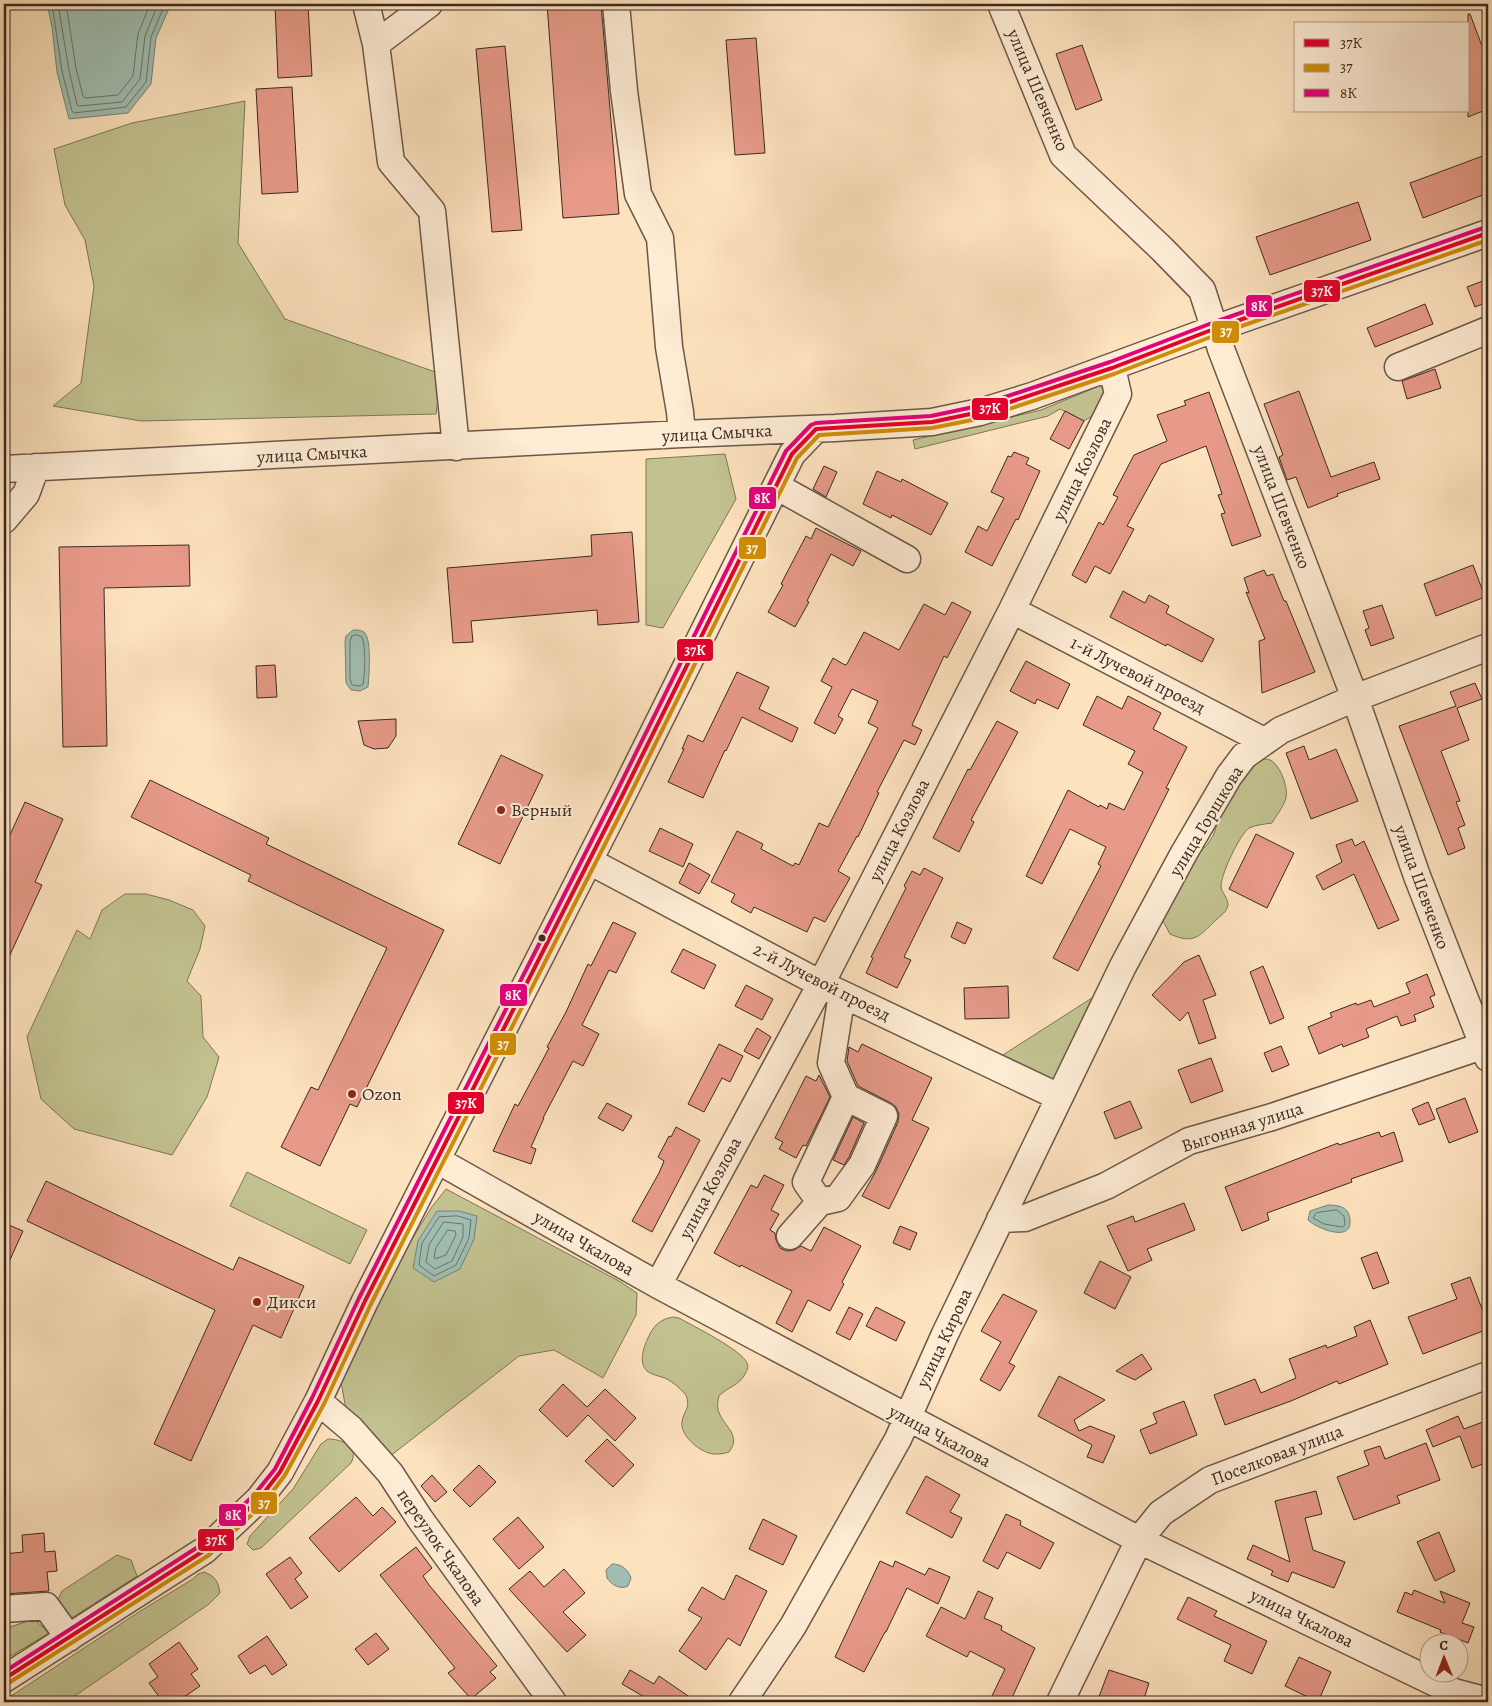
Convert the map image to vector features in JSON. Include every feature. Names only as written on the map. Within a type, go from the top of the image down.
[{"type":"street","points":[[366,4],[376,44],[391,162],[432,211],[456,447]]},
{"type":"street","points":[[376,44],[429,4]]},
{"type":"street","points":[[616,4],[624,91],[638,194],[660,238],[670,347],[682,434]]},
{"type":"street","name":"улица Шевченко","points":[[1001,4],[1063,154],[1202,290],[1214,329],[1355,698],[1417,876],[1487,1049]]},
{"type":"street","name":"улица Смычка","points":[[4,469],[932,422],[980,412],[1112,368],[1214,329],[1488,233]]},
{"type":"street","points":[[1398,366],[1488,330]]},
{"type":"street","name":"улица Козлова","points":[[658,1285],[832,989],[1012,610],[1118,394],[1112,368]]},
{"type":"street","points":[[4,1680],[205,1550],[259,1499],[280,1472],[318,1401],[366,1301],[589,861],[792,454],[816,429]]},
{"type":"street","points":[[4,520],[26,494],[36,467]]},
{"type":"street","points":[[776,486],[907,559]]},
{"type":"street","name":"1-й Лучевой проезд","points":[[1012,610],[1264,741]]},
{"type":"street","name":"улица Горшкова","points":[[1059,1097],[1123,966],[1210,807],[1244,756],[1282,730],[1355,698],[1488,647]]},
{"type":"street","name":"2-й Лучевой проезд","points":[[589,861],[832,989],[1059,1097]]},
{"type":"street","points":[[790,1236],[820,1202],[838,1198],[862,1164],[884,1116],[846,1097],[831,1063],[832,989]]},
{"type":"street","name":"Выгонная улица","points":[[1000,1219],[1025,1218],[1106,1186],[1189,1141],[1487,1049]]},
{"type":"street","points":[[820,1202],[806,1182],[846,1097]]},
{"type":"street","name":"улица Кирова","points":[[742,1702],[793,1626],[893,1448],[908,1419],[944,1334],[1059,1097]]},
{"type":"street","name":"улица Чкалова","points":[[437,1160],[658,1285],[1139,1540],[1454,1692],[1488,1701]]},
{"type":"street","name":"Поселковая улица","points":[[1060,1702],[1139,1540],[1160,1513],[1210,1480],[1488,1375]]},
{"type":"street","name":"переулок Чкалова","points":[[318,1401],[351,1430],[390,1473],[420,1519],[553,1702]]},
{"type":"street","points":[[4,1609],[46,1606],[69,1638]]},
{"type":"green space","points":[[245,101],[238,243],[285,319],[441,374],[436,414],[141,421],[53,406],[81,383],[94,286],[85,240],[65,205],[54,149],[132,123]]},
{"type":"green space","points":[[1099,386],[1108,391],[1102,410],[1084,421],[1060,409],[1048,416],[915,449],[913,440],[1041,410]]},
{"type":"green space","points":[[725,454],[736,499],[663,628],[646,625],[646,459]]},
{"type":"green space","points":[[1261,759],[1272,761],[1278,767],[1286,789],[1284,804],[1272,823],[1249,828],[1236,846],[1227,865],[1221,887],[1228,902],[1225,912],[1201,934],[1191,939],[1170,934],[1163,921],[1163,913],[1195,856],[1207,845],[1213,836],[1221,813],[1233,789]]},
{"type":"green space","points":[[125,894],[146,894],[169,900],[193,910],[205,926],[200,949],[187,981],[201,996],[203,1037],[219,1057],[207,1097],[172,1155],[74,1129],[41,1099],[27,1037],[77,930],[90,939],[102,910]]},
{"type":"green space","points":[[1095,996],[1057,1081],[1046,1084],[995,1060]]},
{"type":"green space","points":[[247,1172],[367,1230],[350,1264],[230,1206]]},
{"type":"green space","points":[[446,1189],[619,1281],[637,1293],[636,1315],[603,1378],[554,1350],[519,1356],[389,1457],[347,1415],[341,1382],[397,1264],[431,1208]]},
{"type":"green space","points":[[673,1317],[679,1318],[727,1345],[747,1363],[748,1369],[743,1378],[722,1393],[718,1399],[720,1415],[734,1440],[729,1452],[709,1453],[700,1449],[691,1441],[682,1427],[687,1406],[686,1395],[671,1381],[651,1374],[644,1368],[642,1359],[650,1334],[661,1321]]},
{"type":"green space","points":[[328,1439],[338,1440],[351,1448],[353,1457],[351,1463],[261,1548],[253,1550],[247,1544],[250,1536],[293,1489],[321,1444]]},
{"type":"green space","points":[[117,1555],[131,1560],[137,1576],[70,1619],[56,1604],[62,1591]]},
{"type":"green space","points":[[204,1572],[211,1575],[215,1580],[220,1593],[209,1604],[66,1702],[4,1702],[142,1610]]},
{"type":"green space","points":[[34,1619],[49,1633],[4,1660],[4,1629]]},
{"type":"water","points":[[47,4],[171,4],[156,38],[151,84],[128,113],[69,119],[57,72],[52,27]]},
{"type":"water","points":[[353,630],[364,632],[367,636],[369,649],[368,687],[360,691],[351,690],[346,683],[345,641],[346,636]]},
{"type":"water","points":[[1328,1205],[1340,1206],[1346,1210],[1350,1216],[1348,1229],[1334,1232],[1316,1226],[1308,1220],[1310,1211]]},
{"type":"water","points":[[437,1211],[459,1211],[477,1216],[474,1239],[460,1269],[434,1282],[413,1268],[418,1241]]},
{"type":"water","points":[[612,1564],[621,1566],[628,1572],[631,1578],[628,1586],[616,1586],[607,1578],[606,1570]]},
{"type":"building","points":[[275,4],[308,4],[312,76],[278,78]]},
{"type":"building","points":[[547,4],[601,4],[619,214],[563,218]]},
{"type":"building","points":[[1468,14],[1470,14],[1488,62],[1488,109],[1468,117],[1468,112],[1470,112],[1470,22],[1468,22]]},
{"type":"building","points":[[756,38],[765,153],[735,155],[726,40]]},
{"type":"building","points":[[1082,45],[1102,100],[1076,110],[1056,54]]},
{"type":"building","points":[[505,46],[522,230],[492,232],[476,49]]},
{"type":"building","points":[[292,87],[298,192],[262,194],[256,89]]},
{"type":"building","points":[[1488,154],[1488,193],[1423,218],[1410,183]]},
{"type":"building","points":[[1358,202],[1371,240],[1270,275],[1256,237]]},
{"type":"building","points":[[1488,279],[1488,302],[1475,307],[1467,287]]},
{"type":"building","points":[[1425,304],[1433,324],[1375,347],[1367,328]]},
{"type":"building","points":[[1435,369],[1441,388],[1407,399],[1402,381]]},
{"type":"building","points":[[1299,391],[1331,477],[1374,462],[1380,479],[1337,494],[1338,496],[1308,508],[1296,477],[1287,480],[1279,457],[1283,455],[1264,404]]},
{"type":"building","points":[[1209,392],[1261,536],[1232,546],[1221,514],[1225,513],[1218,495],[1222,494],[1206,446],[1161,464],[1127,526],[1134,529],[1110,574],[1095,566],[1086,583],[1072,575],[1099,522],[1103,525],[1118,497],[1113,495],[1134,455],[1167,441],[1157,415],[1186,405],[1184,401]]},
{"type":"building","points":[[1065,411],[1084,421],[1069,449],[1050,439]]},
{"type":"building","points":[[1014,452],[1029,458],[1026,464],[1040,471],[1018,520],[1016,519],[992,566],[965,552],[978,526],[987,531],[1004,498],[991,492],[1008,456],[1011,457]]},
{"type":"building","points":[[824,466],[837,472],[826,497],[813,489]]},
{"type":"building","points":[[877,471],[901,482],[902,479],[948,503],[931,535],[892,515],[891,518],[863,504]]},
{"type":"building","points":[[816,528],[861,551],[853,566],[831,554],[795,627],[768,612],[806,536],[811,539]]},
{"type":"building","points":[[632,532],[639,622],[598,625],[597,610],[471,621],[473,642],[453,643],[447,568],[592,556],[591,535]]},
{"type":"building","points":[[189,545],[190,586],[104,588],[107,746],[63,747],[59,547]]},
{"type":"building","points":[[1473,565],[1485,597],[1436,616],[1424,584]]},
{"type":"building","points":[[1264,570],[1267,576],[1273,574],[1315,672],[1262,693],[1259,641],[1265,639],[1246,592],[1249,593],[1244,578]]},
{"type":"building","points":[[1123,591],[1145,603],[1149,595],[1169,606],[1166,613],[1214,639],[1202,662],[1110,617]]},
{"type":"building","points":[[952,602],[971,612],[947,658],[944,656],[912,725],[922,730],[915,745],[904,740],[877,792],[879,793],[858,837],[838,871],[850,878],[825,922],[814,917],[807,932],[754,907],[751,913],[731,902],[735,894],[711,882],[737,831],[763,844],[761,849],[793,866],[795,863],[799,865],[819,823],[828,827],[878,728],[868,723],[878,701],[852,689],[838,716],[843,719],[835,734],[814,723],[832,687],[821,681],[833,658],[845,665],[847,664],[864,632],[899,650],[924,604],[945,615]]},
{"type":"building","points":[[1382,605],[1394,638],[1371,646],[1365,630],[1369,628],[1363,611]]},
{"type":"building","points":[[1026,661],[1070,684],[1058,709],[1037,699],[1035,704],[1010,691]]},
{"type":"building","points":[[275,665],[277,697],[257,698],[256,666]]},
{"type":"building","points":[[737,672],[769,687],[759,709],[798,728],[792,742],[742,717],[703,798],[668,782],[684,749],[682,749],[688,735],[703,742]]},
{"type":"building","points":[[1475,683],[1482,699],[1457,708],[1469,740],[1441,751],[1460,801],[1456,802],[1465,825],[1458,828],[1465,848],[1448,855],[1399,726],[1456,706],[1450,692]]},
{"type":"building","points":[[1097,696],[1122,709],[1128,696],[1161,713],[1153,729],[1187,747],[1166,788],[1169,789],[1078,971],[1053,958],[1101,866],[1098,864],[1106,847],[1070,829],[1042,884],[1026,876],[1068,790],[1099,807],[1100,805],[1107,809],[1109,803],[1124,810],[1143,772],[1128,764],[1135,751],[1083,725]]},
{"type":"building","points":[[396,719],[396,736],[388,748],[374,749],[364,745],[358,721]]},
{"type":"building","points":[[997,721],[1018,732],[971,820],[974,822],[959,852],[933,838],[968,769],[970,770]]},
{"type":"building","points":[[1304,746],[1309,760],[1336,749],[1358,801],[1311,819],[1286,753]]},
{"type":"building","name":"Верный","points":[[501,755],[543,775],[500,864],[458,844]]},
{"type":"building","points":[[150,780],[269,838],[266,844],[444,930],[357,1107],[350,1104],[320,1166],[281,1147],[311,1087],[318,1090],[387,948],[248,881],[251,875],[131,817]]},
{"type":"building","points":[[25,802],[63,819],[35,882],[42,885],[4,968],[4,848]]},
{"type":"building","points":[[660,828],[693,844],[683,867],[649,851]]},
{"type":"building","points":[[1256,834],[1294,853],[1267,908],[1229,889]]},
{"type":"building","points":[[1352,839],[1355,846],[1364,841],[1399,920],[1378,929],[1354,874],[1323,890],[1316,876],[1342,862],[1336,845]]},
{"type":"building","points":[[689,863],[710,875],[699,894],[679,883]]},
{"type":"building","points":[[924,868],[943,878],[904,957],[911,960],[897,988],[866,973],[873,958],[871,957],[906,888],[904,886],[912,871],[920,875]]},
{"type":"building","points":[[613,922],[636,933],[616,973],[609,970],[582,1025],[599,1034],[583,1066],[573,1061],[543,1118],[531,1147],[536,1149],[531,1164],[493,1151],[515,1104],[518,1106],[549,1048],[547,1047],[566,1012],[588,964],[591,966]]},
{"type":"building","points":[[957,922],[972,929],[965,944],[951,937]]},
{"type":"building","points":[[683,949],[716,965],[704,989],[671,972]]},
{"type":"building","points":[[1199,955],[1216,995],[1203,1000],[1216,1038],[1199,1044],[1188,1012],[1180,1021],[1152,995],[1184,962]]},
{"type":"building","points":[[1263,966],[1284,1018],[1270,1024],[1250,972]]},
{"type":"building","points":[[1427,974],[1435,995],[1430,997],[1434,1007],[1414,1015],[1416,1021],[1401,1026],[1397,1016],[1366,1029],[1369,1037],[1343,1047],[1342,1044],[1319,1054],[1308,1027],[1332,1017],[1330,1013],[1356,1003],[1357,1005],[1371,1000],[1374,1007],[1410,993],[1406,983]]},
{"type":"building","points":[[746,985],[773,999],[762,1020],[735,1006]]},
{"type":"building","points":[[1008,986],[1009,1018],[965,1019],[964,988]]},
{"type":"building","points":[[757,1028],[771,1037],[759,1059],[744,1051]]},
{"type":"building","points":[[719,1044],[743,1056],[730,1082],[722,1078],[704,1112],[688,1104]]},
{"type":"building","points":[[862,1044],[932,1078],[912,1120],[929,1128],[889,1209],[862,1196],[876,1171],[898,1122],[899,1114],[896,1107],[891,1103],[858,1086],[847,1061],[849,1047],[858,1052]]},
{"type":"building","points":[[1281,1046],[1289,1065],[1272,1072],[1264,1053]]},
{"type":"building","points":[[1211,1058],[1223,1091],[1191,1103],[1178,1070]]},
{"type":"building","points":[[819,1075],[830,1097],[806,1146],[803,1145],[796,1158],[779,1149],[783,1142],[775,1138],[806,1076],[816,1081]]},
{"type":"building","points":[[1465,1098],[1478,1132],[1449,1143],[1436,1109]]},
{"type":"building","points":[[1130,1101],[1142,1128],[1115,1139],[1104,1112]]},
{"type":"building","points":[[1428,1102],[1435,1119],[1419,1125],[1412,1109]]},
{"type":"building","points":[[607,1103],[632,1116],[623,1131],[598,1118]]},
{"type":"building","points":[[853,1117],[864,1123],[844,1165],[833,1160]]},
{"type":"building","points":[[676,1127],[700,1140],[652,1232],[632,1221],[659,1173],[664,1161],[658,1157]]},
{"type":"building","points":[[1379,1132],[1381,1137],[1394,1132],[1403,1161],[1351,1179],[1352,1182],[1267,1213],[1269,1220],[1242,1231],[1225,1187],[1338,1143],[1339,1145]]},
{"type":"building","points":[[764,1175],[784,1185],[771,1210],[779,1214],[770,1230],[775,1233],[780,1248],[787,1251],[801,1246],[811,1251],[824,1227],[861,1246],[842,1282],[844,1284],[830,1311],[808,1300],[792,1332],[776,1323],[792,1291],[714,1253],[751,1185],[757,1188]]},
{"type":"building","points":[[46,1181],[233,1270],[239,1257],[304,1286],[281,1338],[253,1325],[191,1461],[154,1444],[215,1310],[27,1221]]},
{"type":"building","points":[[1184,1203],[1195,1230],[1147,1249],[1152,1260],[1128,1271],[1107,1226],[1133,1216],[1135,1222]]},
{"type":"building","points":[[4,1223],[23,1231],[4,1273]]},
{"type":"building","points":[[900,1226],[917,1233],[910,1250],[893,1243]]},
{"type":"building","points":[[1377,1252],[1389,1283],[1373,1289],[1361,1258]]},
{"type":"building","points":[[1100,1261],[1131,1277],[1115,1309],[1084,1293]]},
{"type":"building","points":[[1470,1277],[1488,1329],[1423,1354],[1408,1317],[1457,1299],[1451,1284]]},
{"type":"building","points":[[1003,1294],[1037,1311],[1009,1363],[1015,1366],[1000,1391],[980,1380],[1001,1342],[981,1331]]},
{"type":"building","points":[[849,1307],[863,1314],[850,1340],[836,1333]]},
{"type":"building","points":[[876,1307],[905,1322],[896,1341],[866,1326]]},
{"type":"building","points":[[1370,1320],[1388,1364],[1339,1384],[1337,1381],[1291,1401],[1225,1425],[1214,1395],[1255,1379],[1261,1393],[1296,1378],[1289,1359],[1326,1345],[1327,1348],[1357,1336],[1354,1327]]},
{"type":"building","points":[[1142,1354],[1152,1369],[1135,1380],[1116,1371]]},
{"type":"building","points":[[1059,1376],[1105,1400],[1074,1420],[1079,1431],[1090,1426],[1115,1436],[1103,1463],[1087,1457],[1092,1445],[1038,1416]]},
{"type":"building","points":[[563,1384],[587,1407],[605,1389],[636,1418],[615,1441],[588,1415],[567,1437],[539,1410]]},
{"type":"building","points":[[1184,1401],[1197,1435],[1150,1454],[1140,1430],[1157,1423],[1153,1413]]},
{"type":"building","points":[[1458,1416],[1464,1429],[1488,1420],[1488,1462],[1472,1468],[1460,1436],[1433,1447],[1426,1430]]},
{"type":"building","points":[[607,1439],[634,1465],[613,1487],[585,1461]]},
{"type":"building","points":[[1426,1443],[1440,1480],[1397,1496],[1400,1503],[1354,1520],[1337,1477],[1369,1465],[1364,1451],[1380,1446],[1385,1459]]},
{"type":"building","points":[[479,1465],[496,1482],[470,1507],[453,1490]]},
{"type":"building","points":[[432,1475],[447,1492],[435,1502],[421,1486]]},
{"type":"building","points":[[926,1476],[960,1495],[950,1512],[962,1518],[952,1538],[906,1513]]},
{"type":"building","points":[[1316,1491],[1322,1514],[1305,1518],[1313,1550],[1345,1562],[1334,1588],[1292,1572],[1288,1582],[1271,1575],[1273,1571],[1247,1559],[1253,1545],[1290,1562],[1275,1501]]},
{"type":"building","points":[[356,1497],[373,1516],[382,1507],[396,1522],[339,1572],[309,1538]]},
{"type":"building","points":[[1006,1514],[1021,1521],[1020,1525],[1054,1543],[1040,1569],[1007,1552],[998,1569],[983,1561]]},
{"type":"building","points":[[518,1517],[544,1547],[519,1569],[493,1539]]},
{"type":"building","points":[[763,1519],[797,1536],[783,1565],[749,1549]]},
{"type":"building","points":[[1439,1532],[1455,1571],[1435,1581],[1417,1542]]},
{"type":"building","points":[[44,1533],[45,1552],[55,1551],[57,1571],[47,1572],[49,1591],[4,1594],[4,1554],[23,1552],[22,1535]]},
{"type":"building","points":[[416,1547],[432,1568],[423,1576],[429,1585],[497,1666],[490,1672],[496,1678],[471,1699],[448,1673],[455,1668],[380,1575]]},
{"type":"building","points":[[290,1557],[302,1573],[295,1579],[308,1597],[291,1609],[266,1574]]},
{"type":"building","points":[[880,1561],[893,1567],[895,1561],[925,1575],[929,1568],[950,1577],[938,1604],[907,1588],[864,1672],[835,1657]]},
{"type":"building","points":[[564,1569],[585,1593],[563,1612],[586,1635],[567,1652],[509,1589],[530,1571],[544,1587]]},
{"type":"building","points":[[736,1575],[767,1591],[740,1646],[728,1638],[706,1670],[679,1651],[702,1618],[688,1610],[702,1587],[724,1600]]},
{"type":"building","points":[[1414,1590],[1445,1603],[1440,1591],[1470,1603],[1462,1623],[1474,1627],[1470,1638],[1470,1634],[1445,1634],[1440,1632],[1441,1630],[1397,1612],[1405,1592],[1412,1595]]},
{"type":"building","points":[[978,1591],[993,1598],[984,1618],[1002,1626],[1001,1630],[1035,1648],[1010,1702],[989,1702],[1005,1669],[970,1651],[967,1657],[926,1636],[941,1607],[965,1619]]},
{"type":"building","points":[[1188,1597],[1217,1611],[1214,1616],[1267,1641],[1252,1674],[1224,1661],[1231,1645],[1177,1619]]},
{"type":"building","points":[[376,1633],[389,1649],[368,1665],[355,1649]]},
{"type":"building","points":[[267,1636],[287,1665],[272,1675],[265,1665],[250,1674],[238,1656]]},
{"type":"building","points":[[179,1642],[198,1669],[191,1674],[200,1686],[177,1702],[163,1702],[149,1683],[158,1677],[149,1664]]},
{"type":"building","points":[[1299,1657],[1331,1672],[1318,1702],[1285,1686]]},
{"type":"building","points":[[630,1670],[654,1684],[659,1676],[697,1702],[653,1702],[622,1684]]},
{"type":"building","points":[[1109,1670],[1149,1683],[1143,1702],[1097,1702]]},
{"type":"transit line","name":"8К","points":[[4,1672],[201,1545],[254,1495],[275,1469],[312,1398],[359,1298],[616,793],[786,451],[811,425],[816,423],[931,416],[978,406],[1110,362],[1212,323],[1486,227]]},
{"type":"transit line","name":"37К","points":[[816,429],[932,422],[980,412],[1112,368],[1214,329],[1488,233]]},
{"type":"transit line","name":"37","points":[[7,1684],[209,1555],[264,1503],[285,1475],[324,1404],[371,1304],[628,799],[797,458],[819,435],[932,428],[982,418],[1114,374],[1216,335],[1488,240]]},
{"type":"transit line","name":"37К","points":[[4,1679],[205,1550],[259,1499],[280,1472],[318,1401],[365,1301],[622,796],[792,454],[816,429]]},
{"type":"place","name":"Верный","points":[[501,810]]},
{"type":"place","name":"Ozon","points":[[352,1094]]},
{"type":"place","name":"Дикси","points":[[257,1302]]}]
